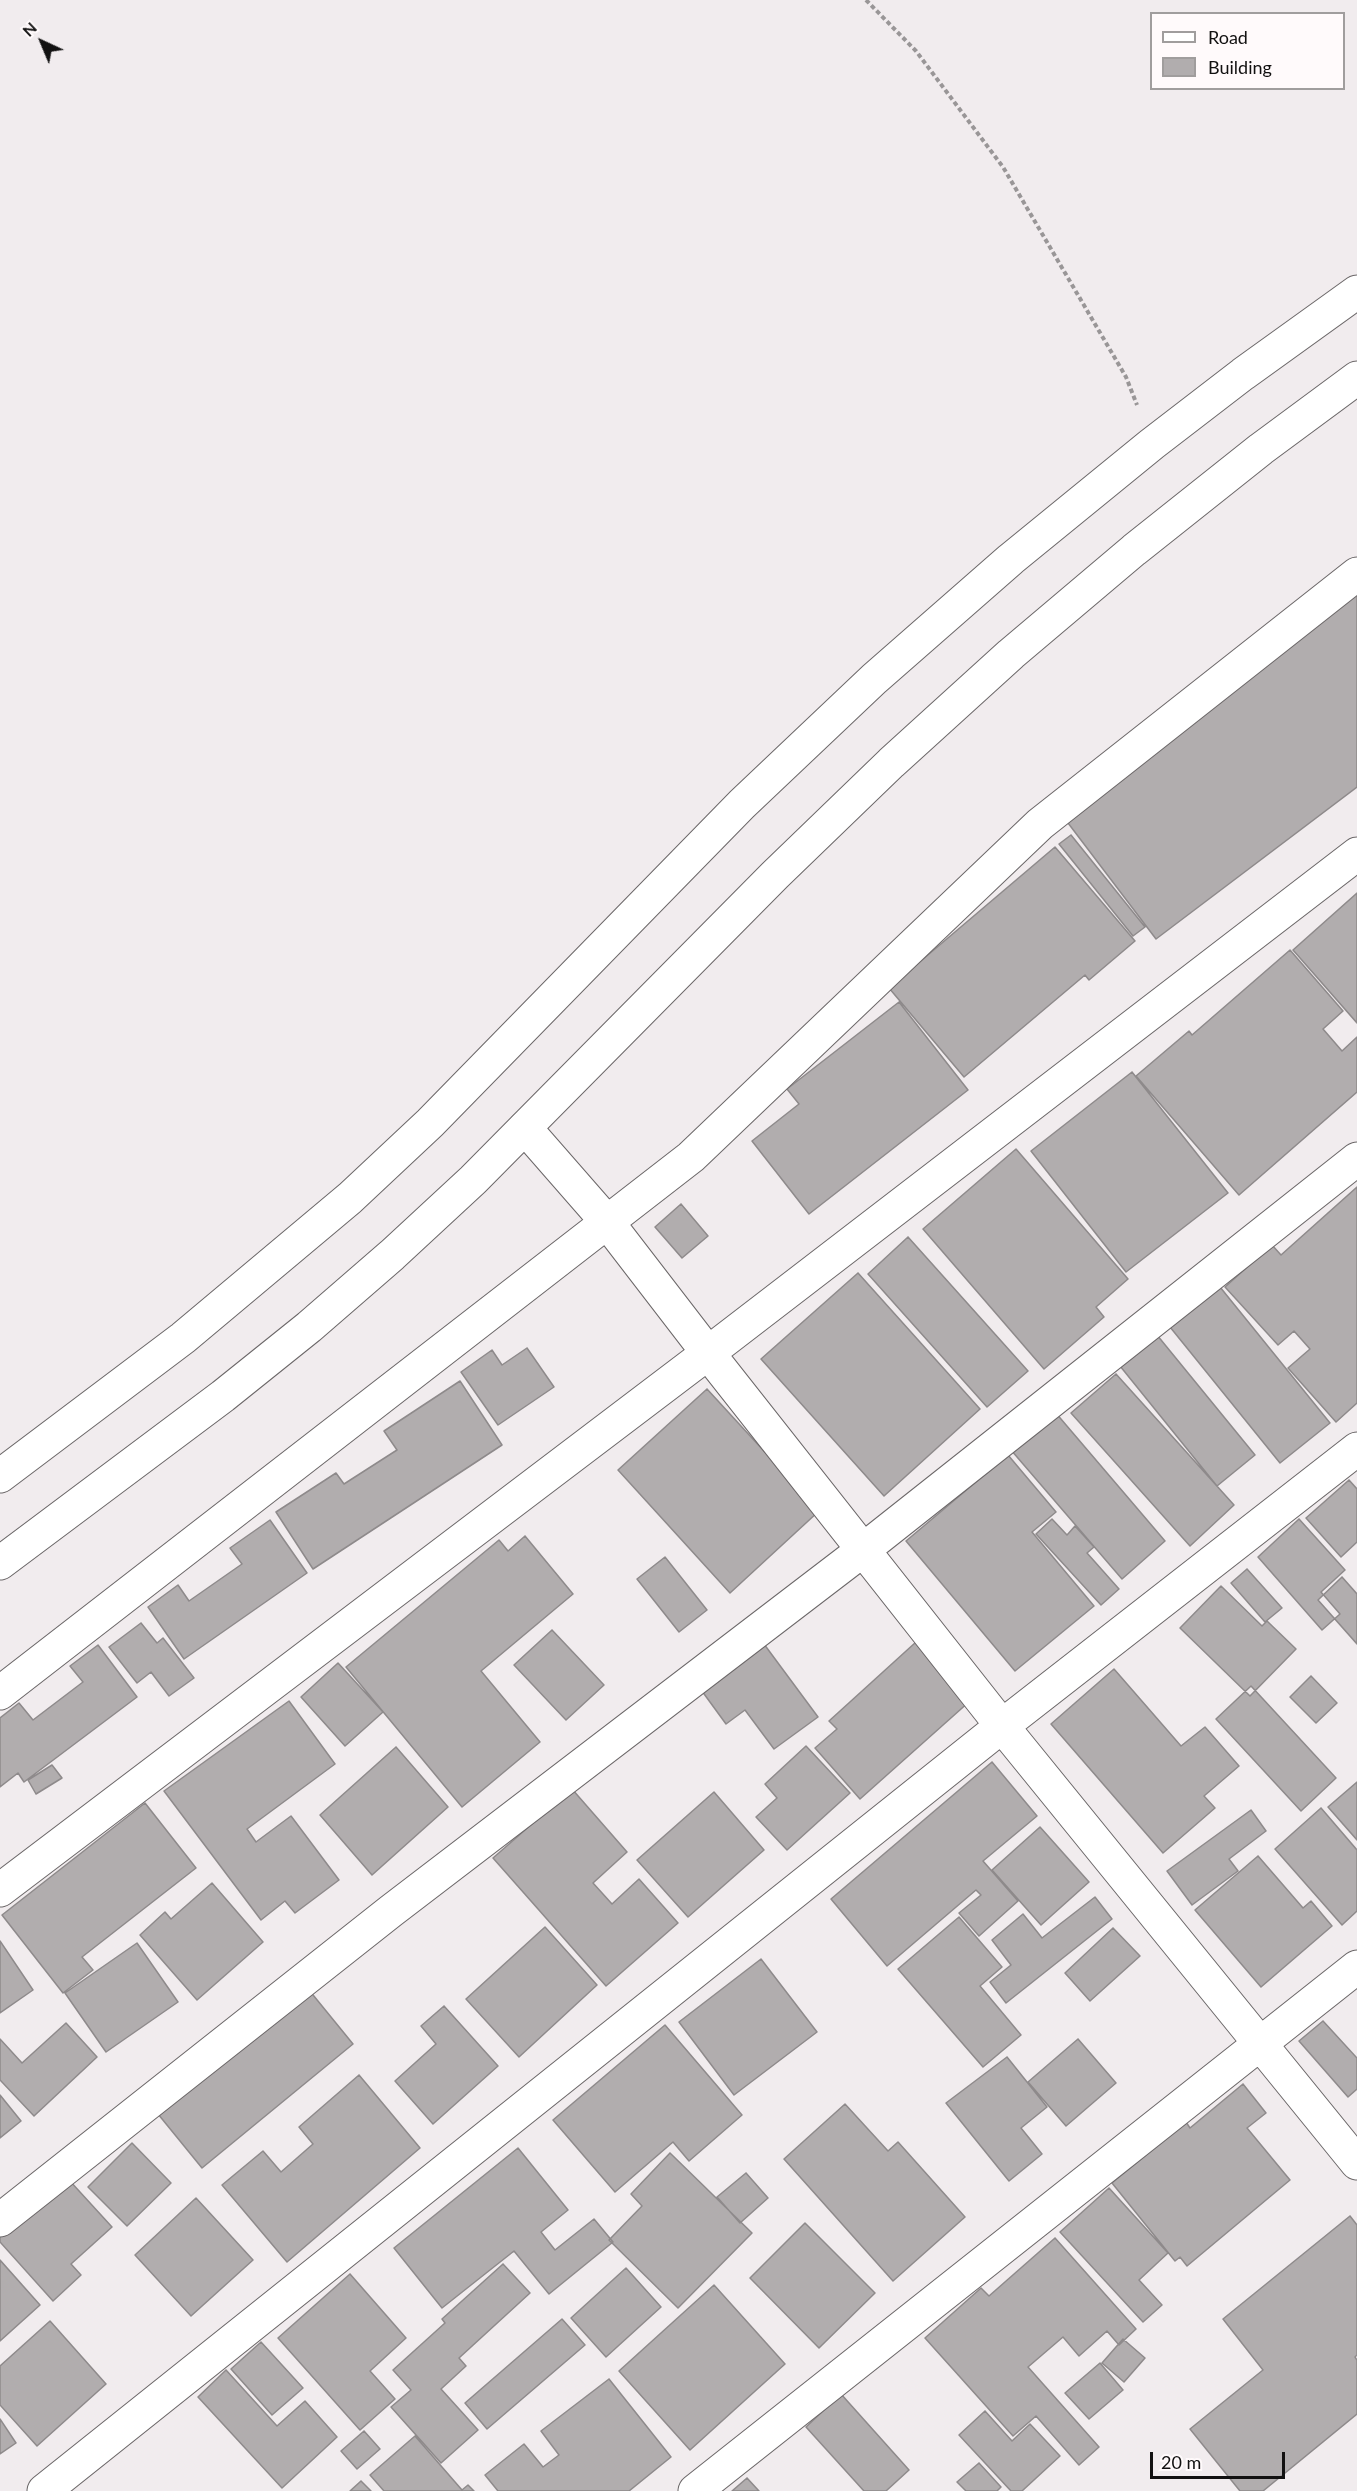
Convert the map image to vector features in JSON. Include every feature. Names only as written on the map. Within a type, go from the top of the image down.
[{"type":"street","points":[[0,1476],[183,1338],[350,1198],[430,1123],[742,804],[874,679],[1011,559],[1152,444],[1357,292]]},
{"type":"street","points":[[0,1563],[223,1396],[309,1327],[392,1255],[473,1180],[784,867],[891,763],[1011,654],[1143,543],[1261,449],[1357,378]]},
{"type":"street","points":[[0,1693],[691,1157],[1040,824],[1357,574]]},
{"type":"street","points":[[0,1890],[708,1353],[1357,854]]},
{"type":"street","points":[[525,1128],[608,1222],[708,1353],[1002,1726],[1357,2163]]},
{"type":"street","points":[[0,2220],[391,1911],[863,1550],[1357,1159]]},
{"type":"street","points":[[44,2491],[1002,1726],[1357,1449]]},
{"type":"street","points":[[695,2491],[1357,1967]]},
{"type":"path","points":[[867,0],[916,51],[1003,167],[1126,377],[1152,444]]},
{"type":"building","points":[[1357,587],[1357,787],[1156,939],[1065,819]]},
{"type":"building","points":[[1071,835],[1145,927],[1133,936],[1059,844]]},
{"type":"building","points":[[1055,847],[1135,941],[1089,980],[1085,975],[964,1077],[889,988]]},
{"type":"building","points":[[1357,893],[1357,1023],[1293,950]]},
{"type":"building","points":[[1290,950],[1343,1011],[1323,1029],[1342,1051],[1357,1037],[1357,1092],[1239,1195],[1136,1076],[1189,1031],[1192,1035]]},
{"type":"building","points":[[899,1002],[968,1090],[809,1214],[752,1141],[799,1104],[787,1089]]},
{"type":"building","points":[[1132,1072],[1228,1193],[1126,1272],[1031,1151]]},
{"type":"building","points":[[1016,1149],[1128,1279],[1096,1307],[1104,1317],[1044,1369],[923,1229]]},
{"type":"building","points":[[1357,1187],[1357,1403],[1336,1422],[1288,1368],[1310,1349],[1294,1331],[1278,1345],[1225,1287],[1272,1245],[1281,1255]]},
{"type":"building","points":[[681,1204],[708,1236],[682,1258],[655,1227]]},
{"type":"building","points":[[908,1237],[1028,1371],[987,1407],[868,1274]]},
{"type":"building","points":[[858,1273],[980,1409],[884,1496],[761,1359]]},
{"type":"building","points":[[1220,1287],[1330,1423],[1280,1463],[1170,1327]]},
{"type":"building","points":[[1157,1335],[1255,1455],[1217,1486],[1120,1366]]},
{"type":"building","points":[[527,1348],[554,1387],[498,1425],[461,1372],[492,1350],[502,1365]]},
{"type":"building","points":[[1116,1374],[1234,1505],[1190,1546],[1071,1413]]},
{"type":"building","points":[[460,1381],[502,1445],[313,1569],[276,1512],[336,1473],[344,1484],[397,1450],[384,1431]]},
{"type":"building","points":[[707,1389],[819,1511],[730,1593],[618,1470]]},
{"type":"building","points":[[1055,1412],[1165,1541],[1122,1579],[1011,1450]]},
{"type":"building","points":[[1008,1455],[1056,1512],[1032,1532],[1094,1606],[1015,1671],[906,1541]]},
{"type":"building","points":[[1349,1480],[1357,1489],[1357,1542],[1341,1557],[1306,1518]]},
{"type":"building","points":[[1052,1519],[1067,1535],[1075,1526],[1094,1547],[1087,1553],[1119,1589],[1101,1605],[1036,1534]]},
{"type":"building","points":[[1299,1519],[1345,1570],[1321,1592],[1340,1614],[1322,1630],[1258,1557]]},
{"type":"building","points":[[270,1520],[307,1573],[184,1659],[148,1607],[178,1585],[189,1601],[242,1564],[230,1548]]},
{"type":"building","points":[[525,1536],[573,1594],[481,1671],[540,1742],[462,1807],[346,1667],[499,1540],[508,1551]]},
{"type":"building","points":[[665,1557],[707,1610],[679,1632],[637,1579]]},
{"type":"building","points":[[1247,1569],[1282,1608],[1265,1622],[1231,1583]]},
{"type":"building","points":[[1342,1577],[1357,1594],[1357,1644],[1318,1600]]},
{"type":"building","points":[[1221,1586],[1262,1626],[1267,1621],[1296,1649],[1250,1696],[1180,1628]]},
{"type":"building","points":[[141,1623],[157,1643],[163,1638],[194,1678],[169,1696],[151,1672],[137,1683],[109,1647]]},
{"type":"building","points":[[552,1630],[604,1685],[566,1720],[514,1665]]},
{"type":"building","points":[[761,1640],[818,1717],[774,1749],[745,1710],[726,1724],[699,1687]]},
{"type":"building","points":[[916,1642],[970,1701],[860,1799],[815,1748],[837,1729],[829,1721]]},
{"type":"building","points":[[98,1645],[137,1697],[24,1782],[18,1773],[0,1787],[0,1718],[19,1703],[33,1720],[83,1682],[70,1666]]},
{"type":"building","points":[[338,1663],[383,1712],[345,1746],[301,1697]]},
{"type":"building","points":[[1114,1669],[1181,1746],[1205,1727],[1239,1766],[1204,1796],[1215,1808],[1163,1853],[1051,1724]]},
{"type":"building","points":[[1311,1676],[1337,1703],[1316,1723],[1290,1697]]},
{"type":"building","points":[[1251,1686],[1336,1778],[1301,1811],[1216,1719]]},
{"type":"building","points":[[289,1701],[335,1764],[247,1829],[256,1842],[291,1816],[339,1880],[295,1913],[285,1901],[261,1920],[164,1791]]},
{"type":"building","points":[[806,1746],[850,1793],[787,1850],[756,1817],[777,1798],[765,1784]]},
{"type":"building","points":[[396,1747],[448,1807],[372,1875],[320,1815]]},
{"type":"building","points":[[992,1762],[1037,1816],[983,1861],[1018,1901],[979,1936],[959,1913],[981,1895],[976,1890],[887,1966],[831,1899]]},
{"type":"building","points":[[52,1765],[62,1778],[36,1794],[28,1780]]},
{"type":"building","points":[[1357,1782],[1357,1840],[1328,1807]]},
{"type":"building","points":[[572,1789],[627,1852],[593,1883],[612,1904],[639,1879],[678,1923],[606,1986],[493,1858]]},
{"type":"building","points":[[714,1792],[764,1850],[688,1917],[637,1860]]},
{"type":"building","points":[[145,1803],[196,1868],[82,1957],[93,1970],[63,1993],[2,1915]]},
{"type":"building","points":[[1321,1808],[1357,1850],[1357,1911],[1342,1925],[1275,1849]]},
{"type":"building","points":[[1251,1810],[1266,1831],[1229,1859],[1238,1871],[1192,1905],[1167,1871]]},
{"type":"building","points":[[1040,1827],[1089,1882],[1041,1925],[992,1870]]},
{"type":"building","points":[[1258,1856],[1303,1908],[1311,1901],[1332,1926],[1261,1987],[1195,1910]]},
{"type":"building","points":[[212,1883],[263,1942],[197,2000],[140,1935],[165,1912],[171,1919]]},
{"type":"building","points":[[1095,1897],[1112,1919],[1006,2003],[990,1982],[1011,1965],[992,1940],[1023,1914],[1042,1938]]},
{"type":"building","points":[[959,1917],[1002,1967],[980,1986],[1021,2035],[983,2067],[898,1969]]},
{"type":"building","points":[[545,1927],[597,1985],[519,2057],[466,1999]]},
{"type":"building","points":[[1113,1928],[1140,1956],[1090,2001],[1065,1973]]},
{"type":"building","points":[[0,1941],[33,1990],[0,2013]]},
{"type":"building","points":[[137,1943],[178,2002],[106,2052],[65,1993]]},
{"type":"building","points":[[761,1959],[817,2032],[734,2095],[679,2022]]},
{"type":"building","points":[[309,1990],[353,2044],[202,2168],[158,2114]]},
{"type":"building","points":[[444,2006],[498,2066],[433,2124],[395,2081],[436,2044],[421,2026]]},
{"type":"building","points":[[1323,2021],[1357,2058],[1357,2089],[1348,2097],[1299,2041]]},
{"type":"building","points":[[66,2023],[97,2057],[34,2116],[0,2080],[0,2039],[22,2063]]},
{"type":"building","points":[[665,2025],[742,2115],[689,2161],[673,2142],[615,2192],[553,2120]]},
{"type":"building","points":[[1078,2039],[1116,2083],[1066,2126],[1028,2082]]},
{"type":"building","points":[[1007,2057],[1047,2107],[1021,2128],[1042,2154],[1009,2181],[946,2103]]},
{"type":"building","points":[[359,2075],[420,2148],[287,2262],[222,2185],[263,2151],[281,2172],[313,2144],[299,2127]]},
{"type":"building","points":[[1243,2084],[1266,2113],[1247,2128],[1290,2180],[1187,2266],[1180,2257],[1175,2261],[1112,2183],[1186,2122],[1190,2128]]},
{"type":"building","points":[[0,2095],[21,2121],[0,2138]]},
{"type":"building","points":[[845,2104],[888,2151],[898,2142],[965,2217],[893,2281],[784,2159]]},
{"type":"building","points":[[132,2143],[171,2183],[127,2226],[88,2187]]},
{"type":"building","points":[[518,2148],[568,2210],[541,2232],[555,2250],[594,2219],[613,2242],[549,2294],[514,2251],[442,2308],[394,2248]]},
{"type":"building","points":[[670,2153],[752,2233],[678,2308],[609,2240],[642,2206],[631,2194]]},
{"type":"building","points":[[746,2173],[768,2198],[740,2223],[717,2197]]},
{"type":"building","points":[[69,2180],[112,2227],[71,2264],[81,2275],[53,2301],[0,2242],[0,2228]]},
{"type":"building","points":[[1109,2188],[1168,2253],[1139,2280],[1162,2305],[1143,2322],[1060,2232]]},
{"type":"building","points":[[196,2198],[253,2260],[191,2316],[135,2255]]},
{"type":"building","points":[[1350,2216],[1357,2225],[1357,2355],[1355,2357],[1357,2360],[1357,2414],[1263,2491],[1240,2491],[1190,2429],[1263,2370],[1223,2319]]},
{"type":"building","points":[[805,2223],[875,2293],[819,2348],[750,2278]]},
{"type":"building","points":[[1055,2238],[1136,2329],[1119,2345],[1107,2331],[1079,2356],[1063,2337],[1028,2367],[1099,2447],[1079,2465],[1036,2416],[1013,2436],[925,2338],[981,2288],[989,2296]]},
{"type":"building","points":[[0,2260],[40,2305],[0,2341]]},
{"type":"building","points":[[503,2264],[530,2293],[459,2358],[466,2366],[441,2389],[478,2430],[441,2463],[391,2407],[411,2390],[393,2370],[445,2323],[442,2319]]},
{"type":"building","points":[[626,2268],[661,2307],[606,2357],[571,2318]]},
{"type":"building","points":[[350,2274],[406,2338],[370,2371],[395,2399],[360,2430],[278,2338]]},
{"type":"building","points":[[714,2285],[785,2364],[690,2450],[619,2371]]},
{"type":"building","points":[[562,2319],[585,2345],[487,2429],[465,2403]]},
{"type":"building","points":[[50,2321],[106,2384],[37,2446],[0,2405],[0,2366]]},
{"type":"building","points":[[1123,2339],[1145,2358],[1124,2382],[1102,2363]]},
{"type":"building","points":[[261,2342],[303,2388],[272,2415],[231,2369]]},
{"type":"building","points":[[1100,2363],[1123,2390],[1089,2419],[1065,2393]]},
{"type":"building","points":[[226,2370],[277,2426],[305,2401],[337,2437],[282,2488],[198,2397]]},
{"type":"building","points":[[609,2379],[671,2457],[629,2491],[498,2491],[485,2475],[524,2444],[543,2467],[559,2455],[541,2431]]},
{"type":"building","points":[[841,2394],[909,2470],[886,2491],[864,2491],[806,2427]]},
{"type":"building","points":[[985,2411],[1012,2441],[1030,2424],[1060,2456],[1022,2491],[1011,2491],[959,2435]]},
{"type":"building","points":[[0,2419],[16,2443],[0,2454]]},
{"type":"building","points":[[364,2431],[380,2449],[357,2469],[341,2451]]},
{"type":"building","points":[[415,2436],[462,2490],[468,2485],[474,2491],[384,2491],[370,2475]]},
{"type":"building","points":[[979,2463],[1001,2487],[997,2491],[966,2491],[957,2482]]},
{"type":"building","points":[[747,2478],[759,2491],[732,2491]]},
{"type":"building","points":[[361,2481],[371,2491],[350,2491]]}]
